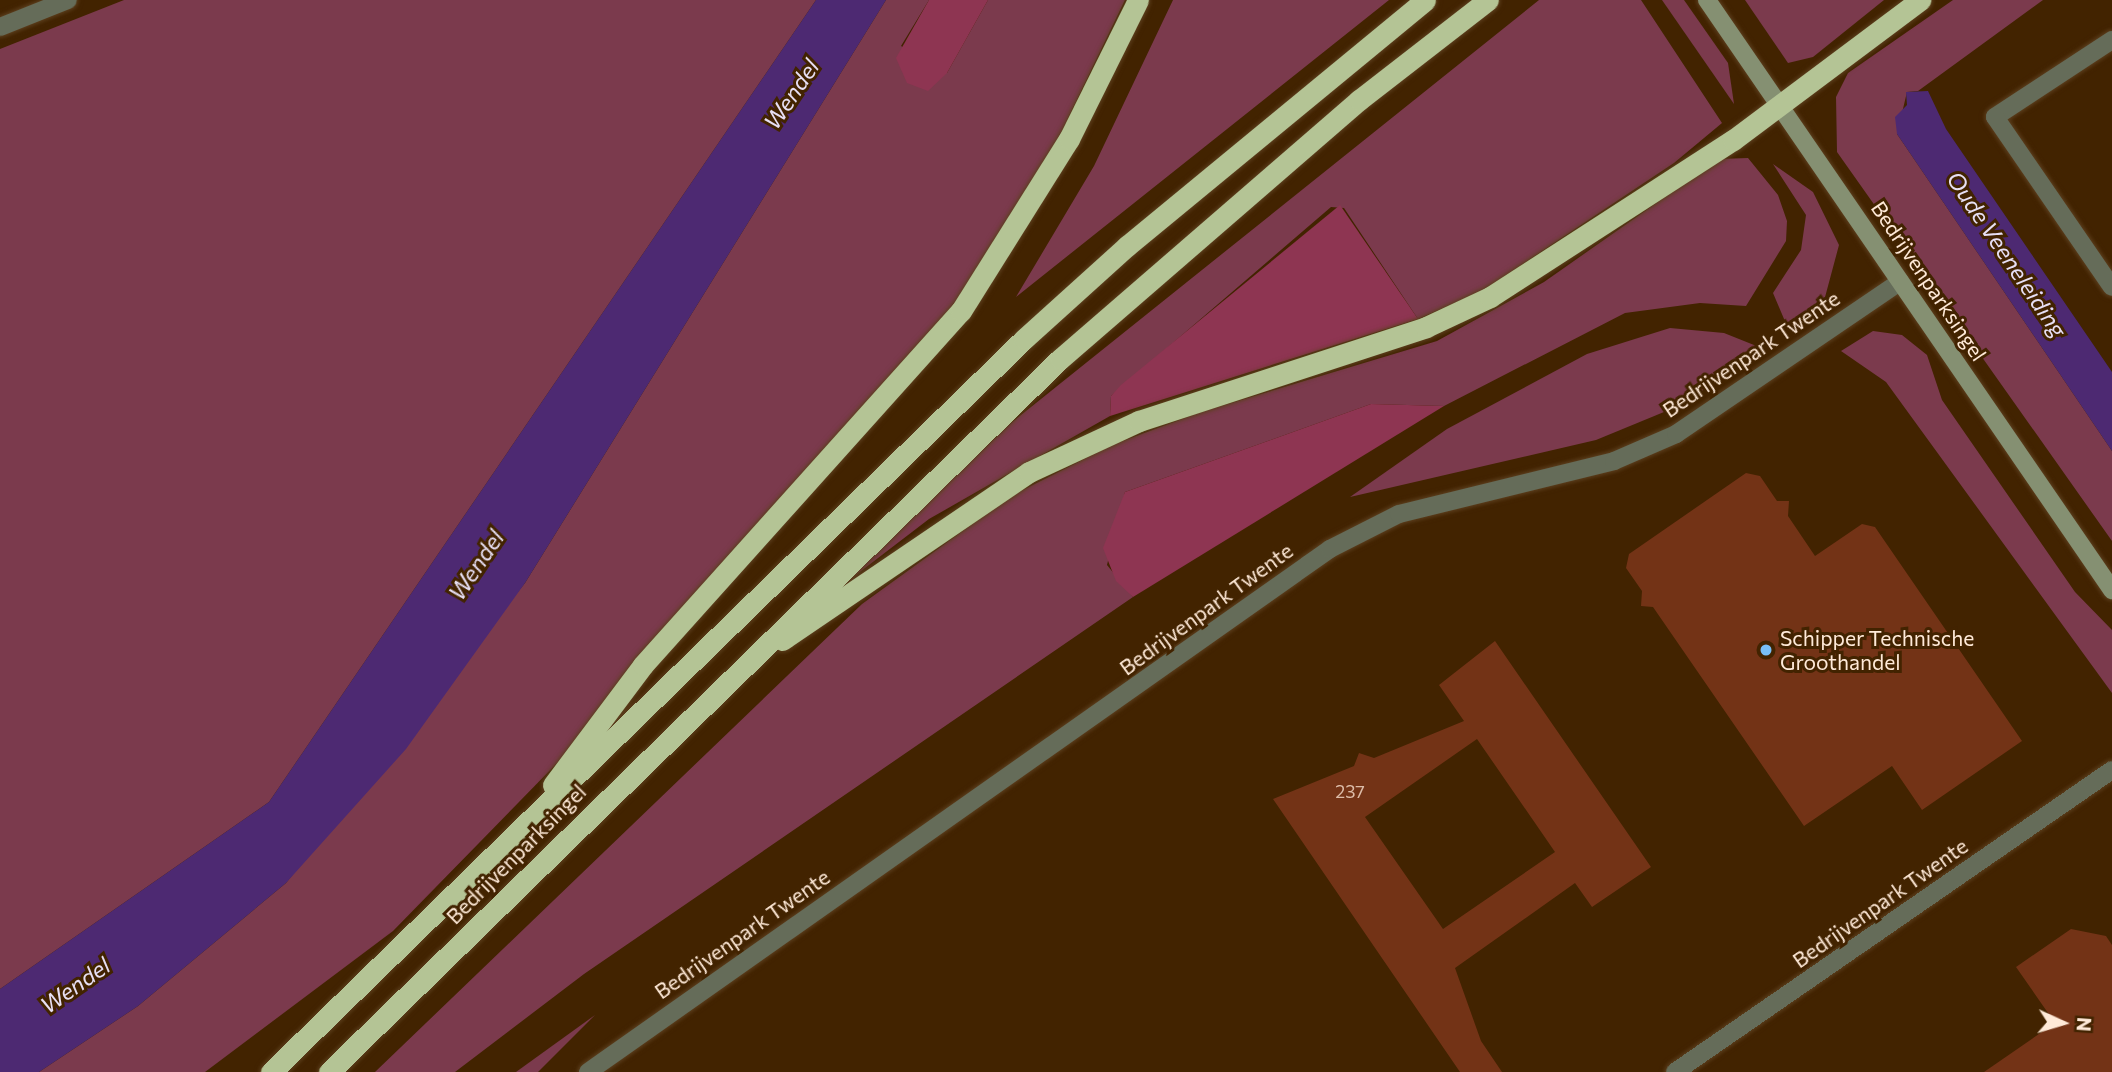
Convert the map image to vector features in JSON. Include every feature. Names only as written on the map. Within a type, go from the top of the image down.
[{"type":"highway","points":[[509,842],[643,666],[961,311],[1069,139],[1138,0]]},
{"type":"highway","points":[[509,842],[1024,339],[1137,237],[1425,0]]},
{"type":"highway","points":[[736,671],[1168,263],[1359,100],[1488,0]]},
{"type":"highway","points":[[736,671],[1029,472],[1139,421],[1426,327],[1490,297],[1779,106],[1920,0]]},
{"type":"highway","name":"Bedrijvenparksingel","points":[[329,1072],[736,671]]},
{"type":"highway","name":"Bedrijvenparksingel","points":[[271,1072],[509,842]]},
{"type":"street","points":[[0,27],[68,0]]},
{"type":"street","name":"Bedrijvenparksingel","points":[[1707,0],[2112,590]]},
{"type":"street","points":[[2112,40],[1995,117],[2112,287]]},
{"type":"street","name":"Bedrijvenpark Twente","points":[[587,1072],[1330,549],[1399,514],[1614,461],[1676,433],[1900,282]]},
{"type":"street","name":"Bedrijvenpark Twente","points":[[1675,1072],[2112,770]]},
{"type":"shaded area","points":[[124,0],[816,0],[269,802],[0,989],[0,49]]},
{"type":"shaded area","points":[[886,0],[929,0],[901,46],[947,73],[988,0],[1125,0],[1055,145],[977,276],[920,350],[602,717],[393,931],[205,1072],[39,1072],[138,1006],[286,883],[525,583]]},
{"type":"shaded area","points":[[929,0],[988,0],[947,73],[928,91],[907,83],[896,58]]},
{"type":"shaded area","points":[[1173,0],[1389,0],[1016,297],[1094,166]]},
{"type":"shaded area","points":[[1539,0],[1641,0],[1722,123],[1674,163],[1482,291],[1418,319],[1344,208],[1331,207],[1111,396],[1110,416],[929,519],[835,591],[1011,423]]},
{"type":"shaded area","points":[[1662,0],[1684,0],[1728,63],[1734,104]]},
{"type":"shaded area","points":[[1745,0],[1884,0],[1813,57],[1788,63]]},
{"type":"shaded area","points":[[1953,0],[2043,0],[1918,91],[1907,92],[1897,134],[2112,451],[2112,541],[1837,152],[1836,97],[1848,73]]},
{"type":"shaded area","points":[[1748,158],[1778,195],[1787,221],[1786,241],[1746,306],[1700,303],[1625,313],[1444,406],[1371,404],[1125,492],[1107,565],[1133,597],[584,974],[455,1072],[375,1072],[862,604],[1011,496],[1112,445],[1201,412],[1437,341],[1544,282],[1719,159]]},
{"type":"shaded area","points":[[1773,164],[1813,192],[1839,245],[1824,301],[1787,326],[1773,293],[1801,250],[1806,215]]},
{"type":"shaded area","points":[[1340,205],[1418,319],[1110,416],[1111,396],[1121,385]]},
{"type":"shaded area","points":[[1670,328],[1724,333],[1764,349],[1681,405],[1596,440],[1350,497],[1447,429],[1587,354]]},
{"type":"shaded area","points":[[1873,331],[1902,335],[1927,355],[1942,400],[2075,592],[2112,630],[2112,693],[1886,382],[1841,351]]},
{"type":"shaded area","points":[[1371,404],[1444,406],[1133,597],[1116,581],[1103,548],[1125,492]]},
{"type":"shaded area","points":[[595,1015],[538,1072],[516,1072]]},
{"type":"water","name":"Wendel","points":[[816,0],[886,0],[525,583],[406,749],[286,883],[138,1006],[39,1072],[0,1072],[0,989],[269,802]]},
{"type":"water","name":"Oude Veeneleiding","points":[[1928,91],[1946,129],[2112,372],[2112,451],[1897,134],[1895,117],[1907,105],[1906,92]]},
{"type":"building","points":[[1746,473],[1760,476],[1777,501],[1789,501],[1788,516],[1815,556],[1862,524],[1875,527],[2022,741],[1922,810],[1892,766],[1804,826],[1653,607],[1641,606],[1642,591],[1626,568],[1629,554]]},
{"type":"building","points":[[1495,641],[1651,867],[1592,907],[1575,883],[1455,968],[1481,1041],[1502,1072],[1460,1072],[1273,799],[1354,766],[1359,753],[1374,758],[1464,721],[1439,685]],"holes":[[[1477,739],[1555,852],[1443,929],[1365,817]]]},
{"type":"building","points":[[2071,929],[2106,936],[2112,945],[2112,1072],[1984,1072],[2055,1023],[2016,967]]},
{"type":"place","name":"Schipper Technische Groothandel","points":[[1766,650]]}]
